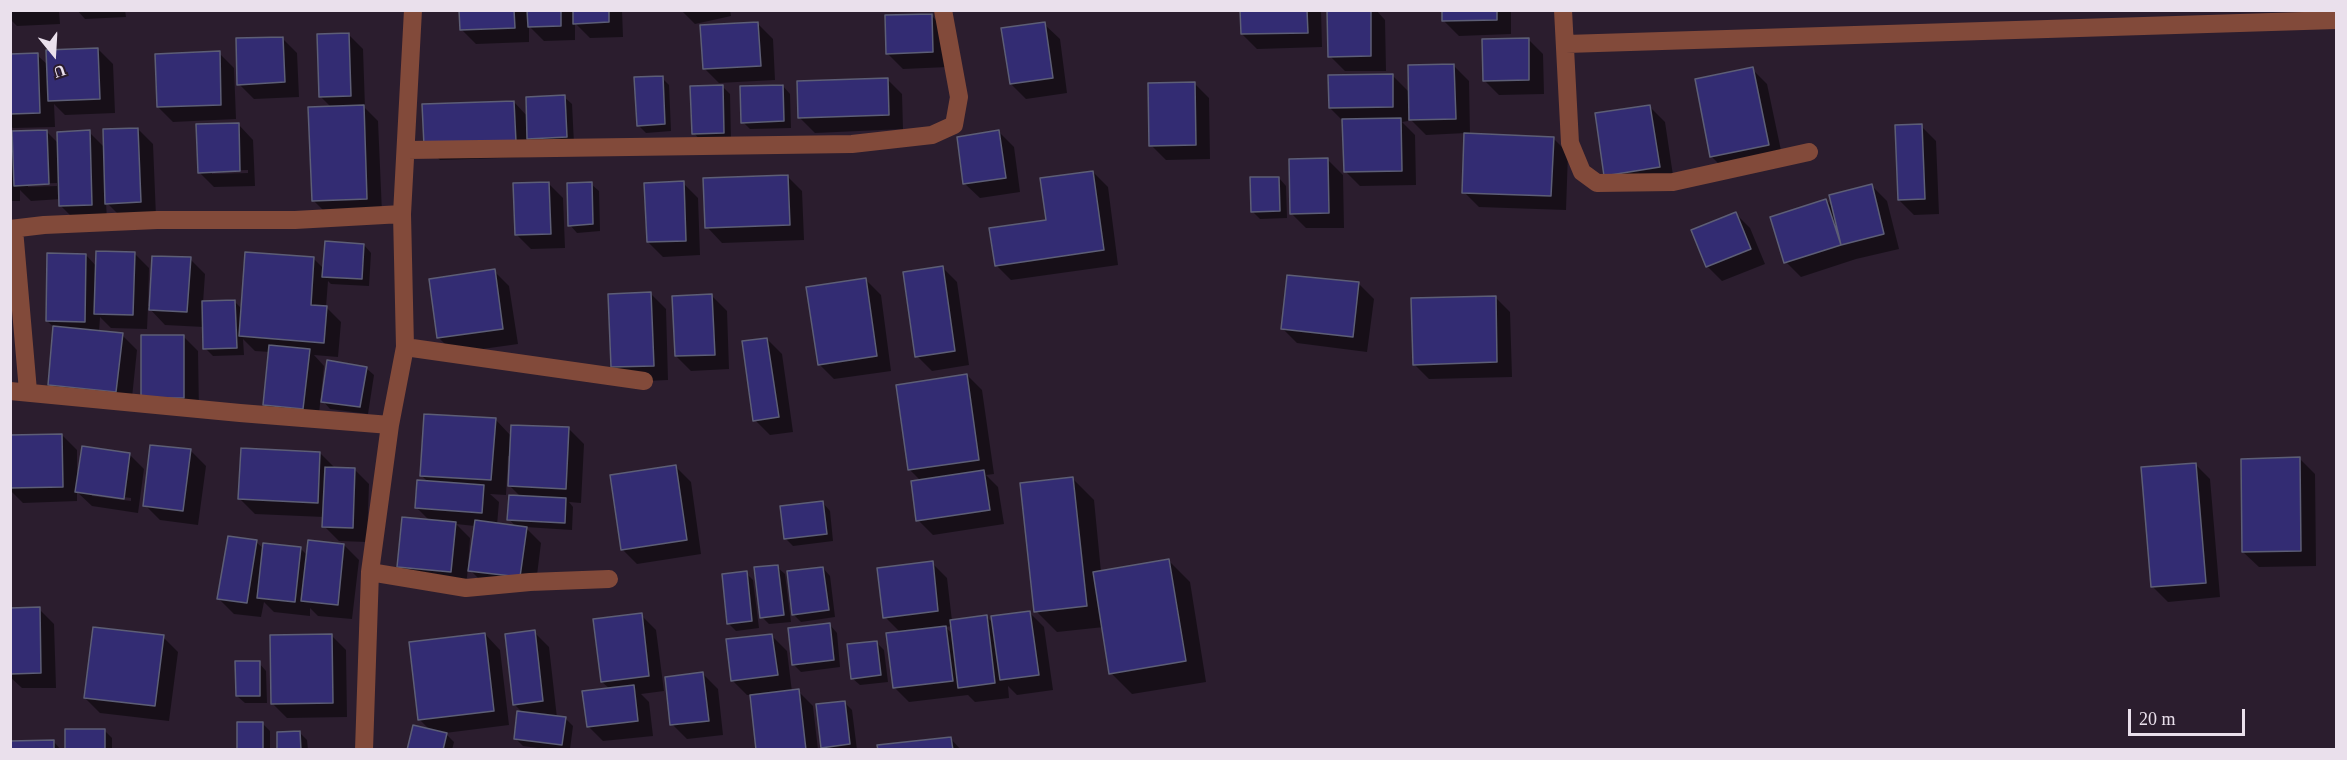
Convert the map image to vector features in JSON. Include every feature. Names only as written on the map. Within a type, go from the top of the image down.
[{"type":"street","points":[[364,750],[370,572],[390,425],[405,347],[402,214],[413,10]]},
{"type":"street","points":[[407,150],[852,144],[932,135],[954,125],[959,97],[942,10]]},
{"type":"street","points":[[1563,10],[1570,143],[1582,172],[1597,183],[1672,182],[1809,152]]},
{"type":"street","points":[[1566,44],[2337,20]]},
{"type":"street","points":[[390,425],[19,391],[12,229],[44,225],[157,220],[296,220],[402,214]]},
{"type":"street","points":[[405,347],[644,381]]},
{"type":"street","points":[[370,572],[466,588],[530,582],[609,579]]},
{"type":"building","points":[[459,10],[514,10],[515,28],[460,30]]},
{"type":"building","points":[[527,10],[561,10],[561,26],[528,27]]},
{"type":"building","points":[[573,10],[609,10],[609,22],[573,24]]},
{"type":"building","points":[[1240,10],[1307,10],[1308,33],[1241,34]]},
{"type":"building","points":[[1327,10],[1371,10],[1371,56],[1328,57]]},
{"type":"building","points":[[1442,10],[1497,10],[1497,20],[1442,21]]},
{"type":"building","points":[[932,14],[933,52],[886,54],[885,15]]},
{"type":"building","points":[[758,22],[761,66],[703,69],[700,25]]},
{"type":"building","points":[[1045,22],[1053,78],[1010,84],[1001,28]]},
{"type":"building","points":[[349,33],[351,96],[319,97],[317,34]]},
{"type":"building","points":[[283,37],[285,82],[237,85],[236,38]]},
{"type":"building","points":[[1529,38],[1529,80],[1483,81],[1482,39]]},
{"type":"building","points":[[98,48],[100,99],[48,101],[46,50]]},
{"type":"building","points":[[220,51],[221,105],[157,107],[155,54]]},
{"type":"building","points":[[38,53],[40,113],[10,114],[10,54]]},
{"type":"building","points":[[1454,64],[1456,119],[1409,120],[1408,65]]},
{"type":"building","points":[[1753,67],[1769,145],[1710,157],[1695,79]]},
{"type":"building","points":[[1393,74],[1393,107],[1329,108],[1328,75]]},
{"type":"building","points":[[663,76],[665,124],[637,126],[634,77]]},
{"type":"building","points":[[888,78],[889,115],[798,118],[797,81]]},
{"type":"building","points":[[1195,82],[1196,145],[1149,146],[1148,83]]},
{"type":"building","points":[[723,85],[724,133],[692,134],[690,86]]},
{"type":"building","points":[[783,85],[784,121],[741,123],[740,86]]},
{"type":"building","points":[[565,95],[567,137],[527,139],[526,97]]},
{"type":"building","points":[[514,101],[516,142],[424,146],[422,104]]},
{"type":"building","points":[[364,105],[367,199],[312,201],[308,107]]},
{"type":"building","points":[[1650,105],[1660,167],[1604,176],[1595,113]]},
{"type":"building","points":[[1401,118],[1402,171],[1344,172],[1342,119]]},
{"type":"building","points":[[239,123],[240,171],[198,173],[196,124]]},
{"type":"building","points":[[1922,124],[1925,199],[1898,200],[1895,125]]},
{"type":"building","points":[[138,128],[141,202],[105,204],[103,129]]},
{"type":"building","points":[[47,130],[49,184],[14,186],[12,131]]},
{"type":"building","points":[[90,130],[92,205],[59,206],[57,132]]},
{"type":"building","points":[[999,130],[1006,178],[963,184],[957,137]]},
{"type":"building","points":[[1464,133],[1554,137],[1551,196],[1462,193]]},
{"type":"building","points":[[1328,158],[1329,213],[1290,214],[1289,159]]},
{"type":"building","points":[[1093,171],[1104,250],[995,266],[989,228],[1046,220],[1040,178]]},
{"type":"building","points":[[788,175],[790,225],[705,228],[703,178]]},
{"type":"building","points":[[1250,177],[1279,177],[1280,211],[1251,212]]},
{"type":"building","points":[[684,181],[686,241],[647,242],[644,183]]},
{"type":"building","points":[[549,182],[551,234],[515,235],[513,183]]},
{"type":"building","points":[[592,182],[593,224],[568,226],[567,183]]},
{"type":"building","points":[[1872,184],[1884,234],[1841,245],[1829,195]]},
{"type":"building","points":[[1826,199],[1841,245],[1784,263],[1770,217]]},
{"type":"building","points":[[1736,212],[1751,249],[1706,267],[1691,230]]},
{"type":"building","points":[[325,241],[364,244],[362,279],[322,277]]},
{"type":"building","points":[[96,251],[135,252],[133,315],[94,314]]},
{"type":"building","points":[[245,252],[314,257],[311,305],[327,306],[324,343],[239,336]]},
{"type":"building","points":[[47,253],[86,254],[85,322],[46,321]]},
{"type":"building","points":[[152,256],[191,257],[187,312],[149,310]]},
{"type":"building","points":[[943,266],[955,351],[915,357],[903,272]]},
{"type":"building","points":[[495,269],[503,329],[437,338],[429,279]]},
{"type":"building","points":[[1287,275],[1359,282],[1353,337],[1281,329]]},
{"type":"building","points":[[866,278],[877,356],[818,365],[806,287]]},
{"type":"building","points":[[651,292],[654,366],[611,367],[608,294]]},
{"type":"building","points":[[712,294],[715,355],[675,356],[672,296]]},
{"type":"building","points":[[1496,296],[1497,362],[1413,365],[1411,298]]},
{"type":"building","points":[[235,300],[237,348],[203,349],[202,301]]},
{"type":"building","points":[[53,326],[123,333],[116,392],[48,385]]},
{"type":"building","points":[[141,335],[184,335],[184,398],[141,398]]},
{"type":"building","points":[[767,338],[779,417],[753,421],[742,341]]},
{"type":"building","points":[[269,345],[310,349],[303,409],[263,405]]},
{"type":"building","points":[[327,360],[367,367],[360,407],[321,402]]},
{"type":"building","points":[[967,374],[979,460],[908,470],[896,385]]},
{"type":"building","points":[[424,414],[496,418],[491,480],[420,476]]},
{"type":"building","points":[[511,425],[569,427],[566,489],[508,486]]},
{"type":"building","points":[[62,434],[63,487],[10,488],[10,435]]},
{"type":"building","points":[[150,445],[191,449],[183,511],[143,506]]},
{"type":"building","points":[[82,446],[130,453],[124,499],[75,492]]},
{"type":"building","points":[[241,448],[320,452],[318,503],[238,499]]},
{"type":"building","points":[[2300,457],[2301,551],[2242,552],[2241,459]]},
{"type":"building","points":[[2196,463],[2206,583],[2151,587],[2141,467]]},
{"type":"building","points":[[676,465],[687,540],[621,550],[610,475]]},
{"type":"building","points":[[325,467],[355,468],[353,528],[322,527]]},
{"type":"building","points":[[984,470],[990,510],[916,521],[911,481]]},
{"type":"building","points":[[1073,477],[1087,606],[1034,612],[1020,483]]},
{"type":"building","points":[[417,480],[484,485],[482,513],[415,508]]},
{"type":"building","points":[[509,495],[566,498],[565,523],[507,520]]},
{"type":"building","points":[[823,501],[827,534],[784,539],[780,506]]},
{"type":"building","points":[[402,517],[456,522],[451,572],[397,567]]},
{"type":"building","points":[[475,520],[527,527],[520,577],[468,571]]},
{"type":"building","points":[[228,536],[257,540],[247,603],[217,599]]},
{"type":"building","points":[[308,540],[344,544],[338,605],[301,601]]},
{"type":"building","points":[[263,543],[301,547],[295,602],[257,598]]},
{"type":"building","points":[[1169,559],[1186,661],[1109,674],[1093,572]]},
{"type":"building","points":[[933,561],[938,611],[883,618],[877,568]]},
{"type":"building","points":[[778,565],[784,615],[760,618],[754,567]]},
{"type":"building","points":[[823,567],[829,610],[792,615],[787,571]]},
{"type":"building","points":[[747,571],[752,621],[727,624],[722,574]]},
{"type":"building","points":[[40,607],[41,673],[10,674],[10,608]]},
{"type":"building","points":[[1030,611],[1039,675],[1000,680],[991,616]]},
{"type":"building","points":[[642,613],[649,676],[601,682],[593,619]]},
{"type":"building","points":[[987,615],[995,683],[958,688],[950,620]]},
{"type":"building","points":[[830,623],[834,660],[792,665],[788,628]]},
{"type":"building","points":[[946,626],[953,681],[893,688],[886,633]]},
{"type":"building","points":[[93,627],[164,635],[155,706],[84,698]]},
{"type":"building","points":[[535,630],[543,701],[513,705],[505,634]]},
{"type":"building","points":[[485,633],[494,711],[418,720],[409,642]]},
{"type":"building","points":[[332,634],[333,703],[271,704],[270,635]]},
{"type":"building","points":[[772,634],[778,675],[731,681],[726,639]]},
{"type":"building","points":[[877,641],[881,675],[851,679],[847,644]]},
{"type":"building","points":[[235,661],[260,661],[260,696],[236,696]]},
{"type":"building","points":[[703,672],[709,721],[670,725],[665,677]]},
{"type":"building","points":[[634,685],[638,721],[587,727],[582,691]]},
{"type":"building","points":[[799,689],[806,750],[756,750],[750,695]]},
{"type":"building","points":[[845,701],[850,744],[821,748],[816,704]]},
{"type":"building","points":[[517,711],[566,717],[562,745],[514,739]]},
{"type":"building","points":[[237,722],[263,722],[263,750],[237,750]]},
{"type":"building","points":[[413,725],[447,733],[443,750],[407,750]]},
{"type":"building","points":[[65,729],[105,729],[105,750],[65,750]]},
{"type":"building","points":[[300,731],[301,750],[277,750],[277,732]]},
{"type":"building","points":[[951,737],[953,750],[878,750],[877,745]]},
{"type":"building","points":[[54,740],[54,750],[10,750],[10,741]]}]
